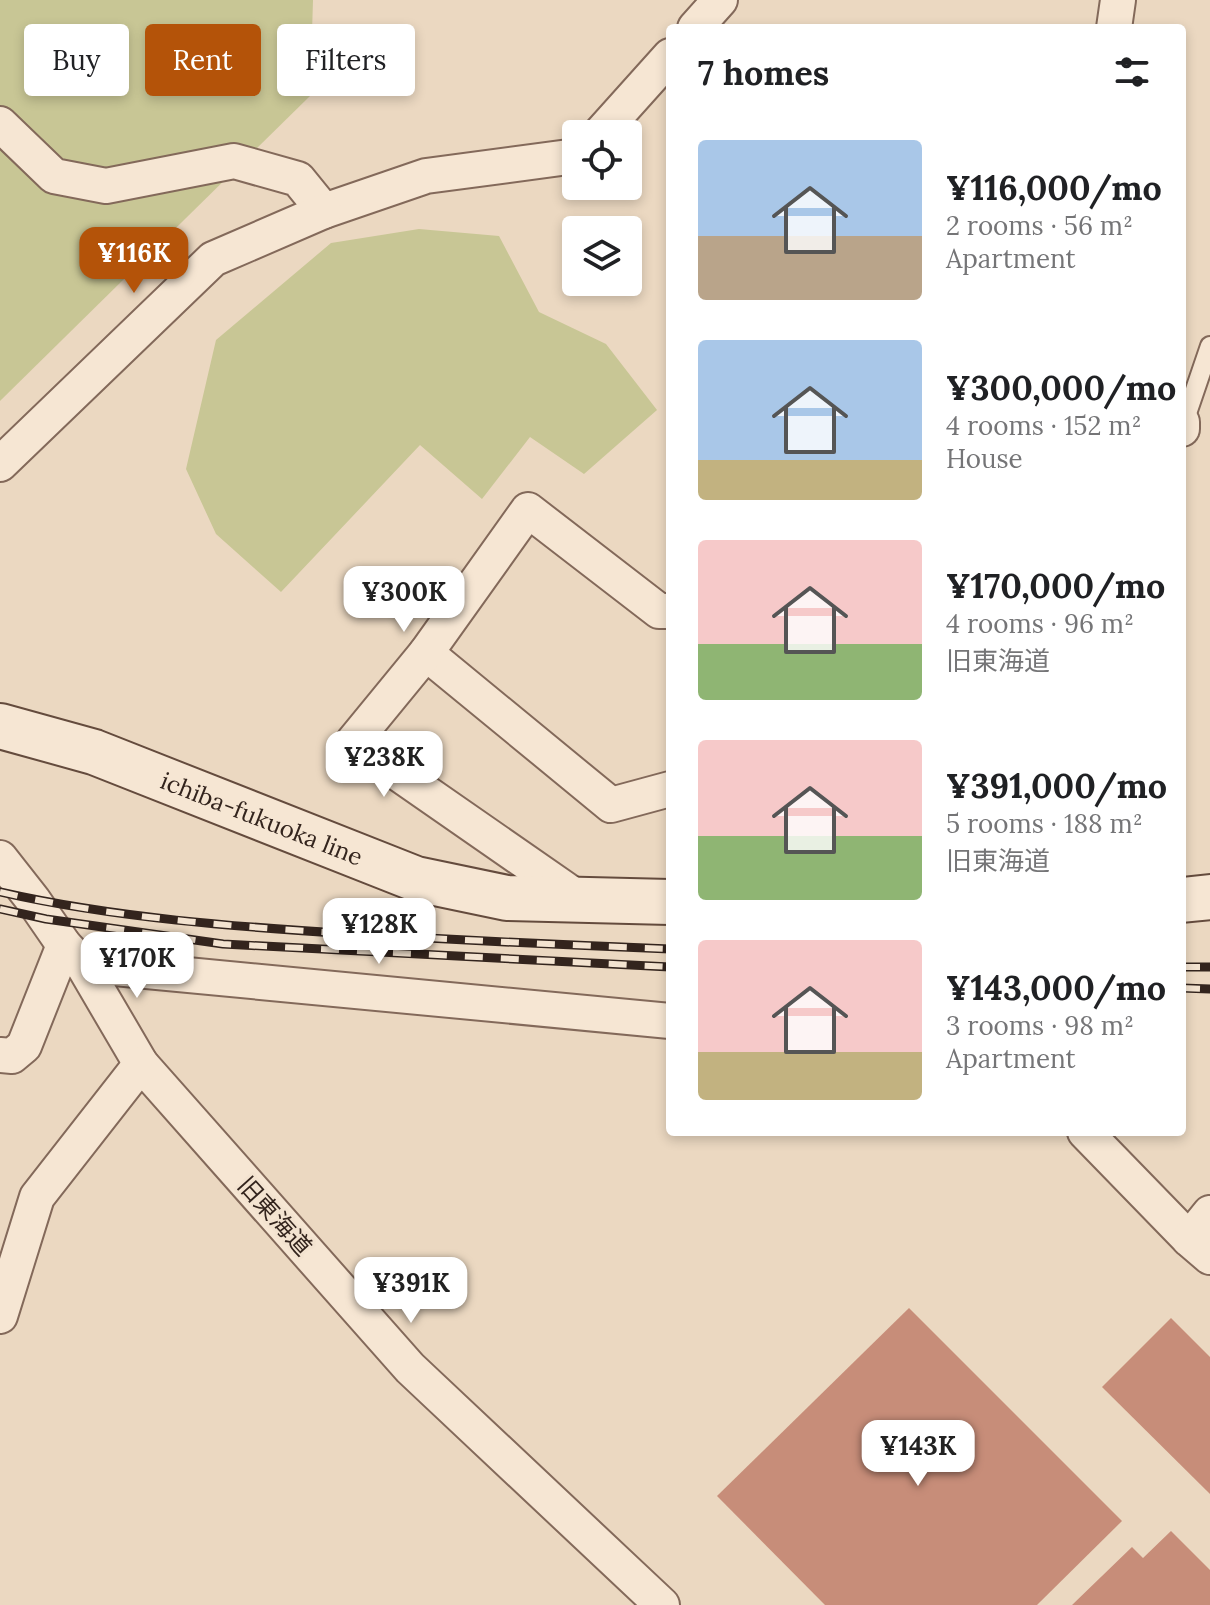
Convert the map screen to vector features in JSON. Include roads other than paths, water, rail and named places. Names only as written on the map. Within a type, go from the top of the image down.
[{"type":"main road","name":"ichiba-fukuoka line","points":[[0,726],[94,752],[416,879],[507,898],[666,902]]},
{"type":"main road","points":[[1186,900],[1210,897]]},
{"type":"street","points":[[699,24],[720,0]]},
{"type":"street","points":[[1115,24],[1118,0]]},
{"type":"street","points":[[613,120],[666,60]]},
{"type":"street","points":[[0,124],[54,176],[106,186],[234,161],[298,179],[324,211]]},
{"type":"street","points":[[0,464],[213,259],[324,211],[426,176],[562,158]]},
{"type":"street","points":[[582,901],[353,742],[426,653],[528,510],[659,611],[666,611]]},
{"type":"street","points":[[426,653],[611,805],[666,790]]},
{"type":"street","name":"旧東海道","points":[[0,858],[74,955],[141,1064],[410,1368],[662,1605]]},
{"type":"street","points":[[0,1055],[12,1056],[24,1046],[74,955],[594,1016],[666,1021]]},
{"type":"street","points":[[0,1316],[37,1197],[141,1064]]},
{"type":"street","points":[[1089,1136],[1200,1248],[1210,1213]]},
{"type":"lane","points":[[1186,414],[1210,346]]},
{"type":"railway","points":[[0,892],[87,909],[221,924],[666,949]]},
{"type":"railway","points":[[0,909],[46,919],[223,944],[666,967]]},
{"type":"railway","points":[[1186,967],[1210,967]]},
{"type":"railway","points":[[1186,988],[1210,989]]}]
